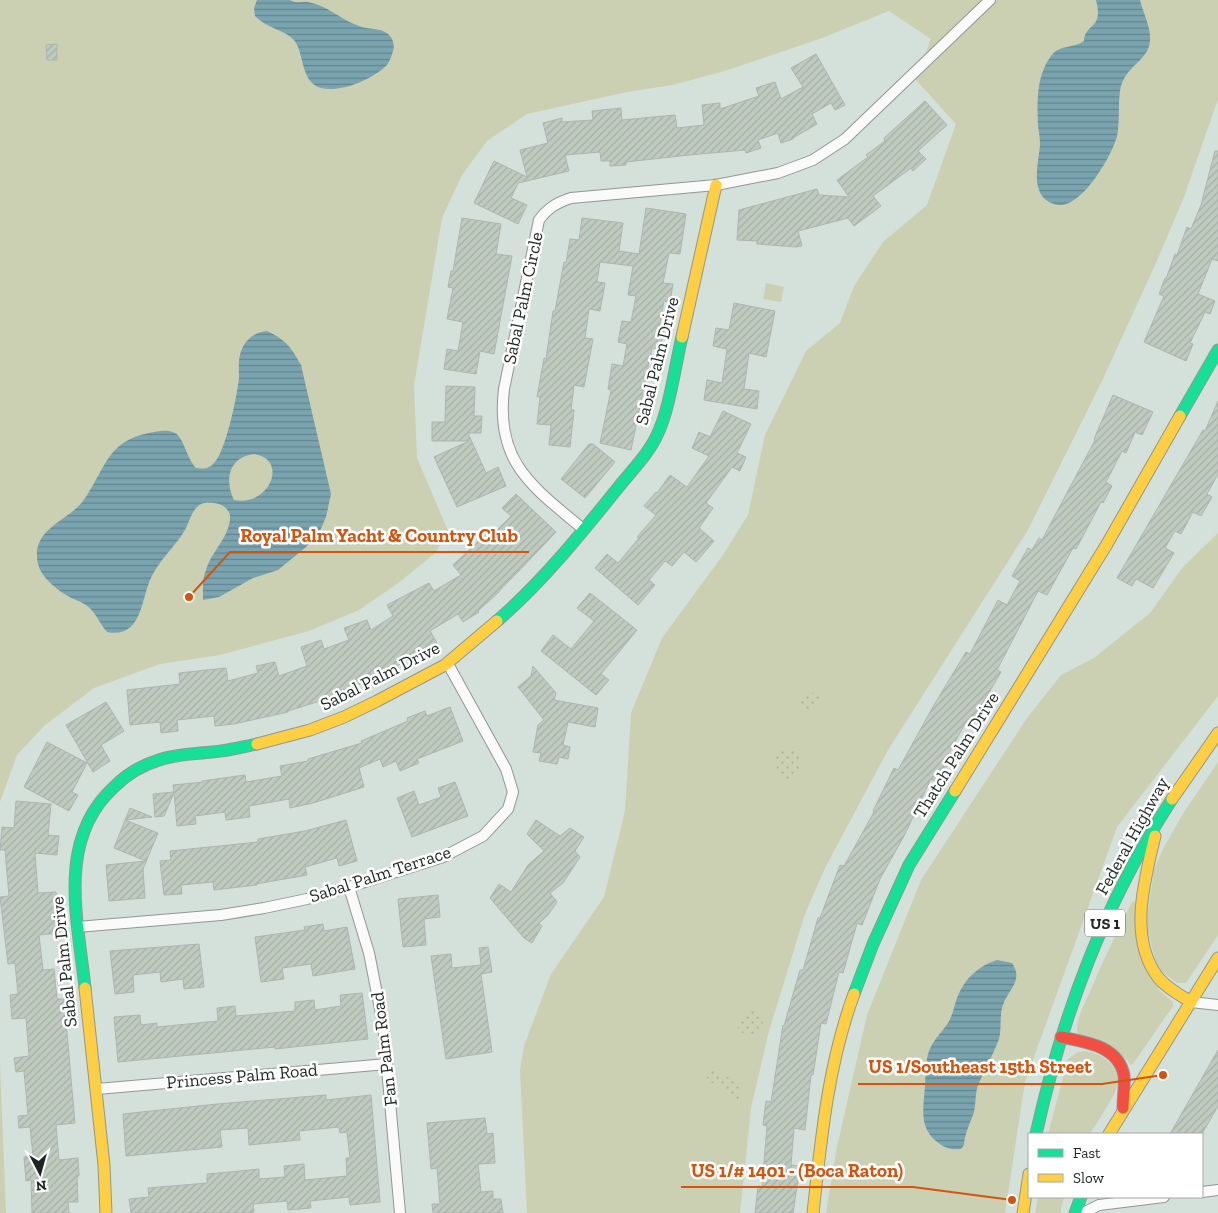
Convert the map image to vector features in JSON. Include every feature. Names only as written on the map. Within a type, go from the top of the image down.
[{"type":"street","points":[[716,185],[778,173],[813,160],[845,139],[990,0]]},
{"type":"street","name":"Sabal Palm Drive","points":[[106,1213],[104,1164],[97,1088],[77,927],[73,874],[79,841],[87,819],[100,800],[127,775],[144,766],[169,758],[252,745],[322,726],[362,709],[448,664],[524,596],[644,456],[658,434],[665,411],[716,185]]},
{"type":"street","name":"Sabal Palm Circle","points":[[583,529],[532,486],[524,476],[510,453],[503,428],[504,389],[539,220],[547,209],[558,202],[571,198],[716,185]]},
{"type":"street","name":"Thatch Palm Drive","points":[[814,1213],[823,1126],[830,1081],[854,992],[870,948],[889,906],[909,865],[1107,544],[1218,350]]},
{"type":"street","name":"Sabal Palm Terrace","points":[[77,927],[220,915],[299,901],[443,857],[483,836],[508,809],[513,792],[506,769],[448,664]]},
{"type":"street","name":"Federal Highway","points":[[1036,1133],[1061,1037],[1075,996],[1105,923],[1138,856],[1159,820],[1182,782],[1218,733]]},
{"type":"street","points":[[1159,820],[1146,878],[1142,911],[1142,934],[1147,956],[1157,975],[1172,991],[1191,1002],[1218,1005]]},
{"type":"street","name":"Fan Palm Road","points":[[349,887],[376,982],[383,1024],[400,1213]]},
{"type":"street","points":[[1110,1133],[1218,958]]},
{"type":"street","points":[[1061,1037],[1101,1047],[1113,1053],[1121,1064],[1124,1076],[1123,1110]]},
{"type":"street","name":"Princess Palm Road","points":[[97,1088],[387,1064]]},
{"type":"street","points":[[1023,1213],[1028,1180]]},
{"type":"street","points":[[1203,1192],[1218,1190]]},
{"type":"street","points":[[1075,1213],[1081,1198]]},
{"type":"street","points":[[1116,1198],[1124,1201]]},
{"type":"street","points":[[1083,1213],[1099,1205],[1154,1198]]},
{"type":"green space","points":[[0,0],[1218,0],[1218,99],[1184,197],[1156,263],[1102,381],[1028,530],[888,750],[825,868],[805,914],[769,1031],[751,1108],[740,1213],[527,1213],[520,1070],[524,1046],[551,974],[604,897],[625,811],[631,713],[662,638],[723,555],[748,515],[765,435],[806,351],[840,323],[854,286],[883,242],[927,205],[956,124],[916,80],[931,39],[889,11],[822,38],[725,71],[672,85],[627,92],[527,114],[487,141],[462,175],[442,218],[414,385],[417,458],[449,533],[434,554],[397,584],[359,610],[309,631],[220,655],[160,664],[94,688],[44,726],[17,755],[0,802]]},
{"type":"green space","points":[[766,283],[784,287],[781,302],[763,299]]},
{"type":"green space","points":[[1218,533],[1218,696],[1117,827],[1025,1082],[1005,1213],[826,1213],[837,1147],[867,1015],[921,880],[1027,718],[1061,675],[1094,658],[1150,613],[1183,567]]},
{"type":"green space","points":[[818,691],[819,702],[815,707],[805,712],[797,703],[801,697]]},
{"type":"green space","points":[[781,749],[795,751],[799,755],[800,769],[791,778],[784,778],[775,762],[774,755]]},
{"type":"green space","points":[[1218,762],[1218,935],[1186,983],[1177,983],[1161,971],[1155,959],[1146,925],[1154,870],[1163,849],[1184,812]]},
{"type":"green space","points":[[1134,901],[1159,990],[1173,1002],[1173,1006],[1131,1065],[1126,1059],[1079,1034],[1077,1031],[1078,1020],[1101,965]]},
{"type":"green space","points":[[756,1007],[763,1021],[762,1031],[759,1034],[753,1035],[737,1031],[743,1016]]},
{"type":"green space","points":[[1085,1051],[1099,1055],[1110,1063],[1116,1074],[1116,1089],[1091,1133],[1048,1133],[1068,1059],[1078,1052]]},
{"type":"green space","points":[[0,1064],[6,1213],[0,1213]]},
{"type":"green space","points":[[710,1071],[740,1082],[741,1104],[735,1102],[729,1091],[719,1083],[709,1083],[706,1074]]},
{"type":"green space","points":[[1038,1198],[1064,1198],[1060,1213],[1035,1213]]},
{"type":"water","points":[[257,0],[308,2],[328,9],[352,23],[385,32],[391,37],[394,44],[390,60],[387,65],[374,75],[347,87],[329,89],[314,85],[306,74],[294,40],[255,16],[254,8]]},
{"type":"water","points":[[1096,0],[1140,0],[1149,30],[1149,47],[1122,82],[1119,97],[1117,136],[1103,167],[1095,179],[1077,198],[1059,205],[1044,198],[1040,193],[1038,185],[1037,173],[1040,145],[1038,90],[1042,72],[1051,56],[1062,48],[1084,41],[1087,31],[1098,17]]},
{"type":"water","points":[[267,331],[283,341],[291,349],[301,365],[331,494],[326,517],[319,533],[305,548],[278,570],[253,578],[219,597],[203,600],[203,585],[208,563],[227,532],[230,514],[219,504],[201,504],[195,509],[185,530],[153,573],[138,616],[133,624],[127,630],[118,633],[107,632],[89,608],[53,586],[45,578],[38,564],[37,552],[39,542],[52,527],[83,501],[115,450],[135,437],[159,431],[175,433],[181,439],[196,468],[206,468],[212,465],[223,447],[230,423],[238,386],[241,350],[250,338]],"holes":[[[254,454],[265,458],[271,464],[273,473],[271,482],[257,496],[247,500],[234,500],[229,485],[229,477],[234,465],[246,456]]]},
{"type":"water","points":[[997,960],[1012,963],[1015,969],[1016,980],[1003,1005],[999,1039],[978,1085],[974,1112],[964,1145],[961,1149],[948,1148],[930,1135],[924,1122],[923,1108],[929,1051],[950,1020],[960,991],[968,979],[984,966]]},
{"type":"building","points":[[57,44],[57,60],[47,60],[46,45]]},
{"type":"building","points":[[816,54],[845,105],[835,110],[831,103],[812,114],[817,124],[793,139],[781,143],[778,133],[758,140],[761,148],[746,153],[745,150],[689,155],[626,162],[626,165],[610,166],[610,161],[601,161],[600,152],[565,155],[569,171],[518,183],[511,198],[527,205],[518,224],[474,203],[494,161],[527,177],[520,150],[548,143],[543,123],[562,118],[562,122],[593,120],[592,111],[621,108],[622,120],[675,115],[677,128],[704,125],[702,105],[720,103],[720,109],[759,96],[756,88],[775,82],[781,99],[803,87],[791,68]]},
{"type":"building","points":[[925,101],[947,125],[918,151],[926,159],[913,171],[911,168],[873,196],[881,206],[854,226],[848,218],[798,231],[802,246],[795,247],[757,244],[757,241],[737,240],[739,210],[817,189],[819,195],[849,197],[837,180],[868,157],[866,155],[885,141],[884,138]]},
{"type":"building","points":[[1215,151],[1218,151],[1218,261],[1212,259],[1198,294],[1215,301],[1210,314],[1205,312],[1190,343],[1193,344],[1186,361],[1144,342],[1164,296],[1159,294],[1165,278],[1175,254],[1177,255],[1187,227],[1191,229],[1201,205]]},
{"type":"building","points":[[646,208],[686,214],[680,254],[669,253],[663,283],[673,284],[670,302],[664,301],[659,329],[664,329],[660,350],[652,348],[631,450],[600,443],[611,390],[608,389],[612,364],[623,366],[627,344],[618,342],[622,321],[631,322],[636,296],[628,295],[633,266],[600,262],[597,282],[605,283],[600,311],[589,309],[585,338],[593,339],[584,387],[574,385],[571,410],[574,410],[570,447],[549,445],[551,425],[537,424],[540,397],[537,397],[544,358],[546,359],[553,311],[555,311],[570,239],[579,240],[582,218],[623,223],[619,251],[639,254]]},
{"type":"building","points":[[462,218],[501,224],[496,254],[512,256],[494,354],[480,351],[476,374],[444,369],[447,349],[458,351],[463,322],[447,319],[453,288],[448,287],[451,271],[453,271]]},
{"type":"building","points":[[734,303],[775,311],[766,357],[749,353],[744,389],[759,391],[757,409],[704,400],[707,380],[722,383],[727,349],[713,346],[716,328],[729,330]]},
{"type":"building","points":[[446,386],[475,387],[474,416],[482,416],[481,433],[468,433],[486,473],[498,467],[506,486],[457,507],[434,457],[469,441],[432,441],[432,422],[445,422]]},
{"type":"building","points":[[1113,395],[1153,412],[1142,435],[1135,432],[1126,453],[1122,451],[1106,482],[1112,486],[1103,503],[1101,502],[1076,549],[1073,548],[1047,595],[1038,591],[997,670],[1001,672],[970,725],[966,722],[945,760],[949,762],[937,783],[931,779],[904,836],[880,879],[862,925],[857,923],[843,973],[839,972],[826,1024],[821,1023],[813,1075],[811,1075],[805,1130],[794,1128],[791,1165],[800,1166],[793,1213],[755,1213],[758,1186],[762,1187],[767,1126],[763,1125],[766,1101],[771,1102],[783,1025],[800,970],[803,970],[818,918],[820,918],[840,865],[844,866],[874,812],[894,768],[898,770],[966,652],[970,654],[998,600],[1007,605],[1020,581],[1012,576],[1028,548],[1032,550],[1039,538],[1042,540],[1095,440]]},
{"type":"building","points":[[1218,401],[1218,474],[1207,494],[1212,497],[1201,516],[1193,512],[1181,534],[1175,531],[1165,548],[1174,553],[1153,588],[1136,579],[1132,586],[1117,578],[1203,430],[1205,431]]},
{"type":"building","points":[[723,411],[751,424],[737,453],[746,457],[740,471],[732,467],[706,503],[713,508],[699,528],[714,541],[696,562],[684,552],[672,566],[665,561],[649,580],[655,585],[638,605],[595,568],[607,554],[618,563],[639,538],[637,537],[656,515],[644,506],[657,493],[670,475],[687,487],[709,456],[692,448],[699,432],[710,437]]},
{"type":"building","points":[[589,444],[593,444],[615,462],[585,498],[561,479]]},
{"type":"building","points":[[516,494],[556,532],[479,612],[463,622],[458,614],[430,631],[437,643],[391,669],[364,679],[365,682],[338,692],[339,695],[288,712],[234,724],[215,726],[214,716],[177,720],[178,731],[161,733],[160,722],[130,725],[127,690],[180,684],[179,673],[226,668],[228,681],[258,673],[256,666],[275,662],[279,676],[307,666],[301,647],[321,640],[324,649],[349,640],[344,628],[367,620],[371,630],[393,616],[387,605],[429,583],[434,591],[461,575],[453,565],[486,534],[489,538],[511,516],[502,508]]},
{"type":"building","points":[[590,593],[637,630],[601,674],[609,680],[596,695],[541,651],[553,635],[571,649],[594,621],[577,608]]},
{"type":"building","points":[[533,666],[556,693],[554,700],[598,708],[595,727],[568,722],[563,745],[570,747],[568,759],[559,757],[557,764],[539,761],[541,753],[533,752],[538,725],[544,720],[518,687],[531,676]]},
{"type":"building","points":[[106,702],[124,731],[101,745],[110,761],[93,772],[66,725]]},
{"type":"building","points":[[450,707],[463,741],[417,759],[419,763],[400,771],[396,761],[383,767],[380,759],[359,768],[364,787],[290,808],[289,799],[249,806],[250,817],[226,820],[225,812],[195,816],[196,824],[177,826],[174,793],[164,816],[155,817],[153,794],[174,792],[173,785],[245,775],[246,782],[282,776],[280,766],[308,761],[308,759],[362,743],[361,741],[408,721],[407,718],[425,711],[427,716]]},
{"type":"building","points":[[47,742],[87,763],[72,792],[78,795],[69,811],[24,787]]},
{"type":"building","points":[[455,782],[468,816],[412,837],[397,798],[414,791],[419,805],[441,797],[438,788]]},
{"type":"building","points":[[16,801],[51,804],[48,835],[59,836],[57,855],[35,853],[38,893],[56,892],[60,933],[39,935],[43,970],[54,969],[57,999],[64,999],[75,1123],[56,1125],[59,1160],[78,1158],[78,1202],[68,1202],[69,1213],[32,1213],[31,1180],[26,1181],[24,1157],[33,1156],[30,1127],[19,1128],[18,1116],[28,1115],[24,1071],[16,1072],[14,1058],[29,1056],[26,1018],[12,1019],[10,995],[18,994],[15,963],[8,964],[0,897],[9,896],[5,850],[0,850],[2,827],[14,828]]},
{"type":"building","points":[[130,808],[152,817],[125,820]]},
{"type":"building","points":[[125,820],[158,833],[143,869],[145,898],[109,901],[106,865],[146,861],[114,848]]},
{"type":"building","points":[[346,820],[357,861],[339,866],[337,858],[305,867],[307,875],[257,885],[214,890],[213,882],[181,885],[182,894],[164,895],[160,861],[171,860],[170,851],[258,842],[258,839],[305,831]]},
{"type":"building","points":[[536,820],[560,836],[570,828],[584,837],[575,851],[580,857],[563,883],[550,893],[557,902],[548,915],[539,923],[542,926],[532,943],[524,938],[490,898],[499,884],[511,892],[528,865],[544,851],[527,834]]},
{"type":"building","points":[[438,895],[440,917],[424,919],[426,945],[403,947],[398,899]]},
{"type":"building","points":[[323,924],[324,931],[347,927],[355,969],[313,976],[311,964],[282,968],[284,979],[261,982],[255,937],[305,930],[304,927]]},
{"type":"building","points":[[199,944],[204,987],[184,989],[183,979],[161,982],[160,972],[133,975],[134,992],[115,994],[110,951]]},
{"type":"building","points":[[488,947],[492,972],[481,974],[492,1052],[446,1059],[431,956],[451,954],[452,968],[481,965],[479,948]]},
{"type":"building","points":[[362,993],[368,1039],[118,1062],[114,1017],[140,1015],[141,1025],[157,1023],[157,1027],[218,1021],[217,1008],[235,1006],[236,1016],[295,1011],[295,1002],[314,1000],[315,1010],[341,1006],[340,995]]},
{"type":"building","points":[[1218,1050],[1218,1106],[1203,1133],[1171,1133]]},
{"type":"building","points":[[326,1095],[326,1100],[371,1095],[380,1202],[350,1205],[349,1197],[310,1201],[311,1208],[288,1210],[287,1201],[253,1204],[254,1212],[246,1213],[131,1213],[129,1199],[149,1197],[148,1188],[207,1183],[207,1174],[259,1169],[259,1179],[285,1177],[284,1166],[304,1164],[305,1180],[347,1176],[346,1158],[350,1158],[347,1132],[340,1133],[339,1127],[299,1131],[300,1140],[249,1145],[248,1128],[220,1130],[222,1147],[126,1156],[123,1114]]},
{"type":"building","points":[[485,1118],[487,1134],[493,1133],[495,1163],[478,1164],[481,1192],[493,1191],[493,1199],[501,1199],[503,1213],[433,1213],[432,1204],[440,1204],[437,1168],[431,1169],[427,1123]]},
{"type":"traffic: fast","points":[[497,621],[560,558],[650,448],[666,411],[682,337]]},
{"type":"traffic: fast","points":[[1180,416],[1218,350]]},
{"type":"traffic: fast","points":[[85,988],[78,935],[75,882],[77,856],[84,831],[96,808],[124,778],[153,762],[178,755],[223,751],[257,744]]},
{"type":"traffic: fast","points":[[854,994],[873,944],[909,865],[955,791]]},
{"type":"traffic: fast","points":[[1036,1133],[1059,1045],[1089,960],[1106,919],[1126,879],[1172,799]]},
{"type":"traffic: fast","points":[[1075,1213],[1081,1198]]},
{"type":"traffic: slow","points":[[682,337],[716,185]]},
{"type":"traffic: slow","points":[[955,791],[1107,544],[1180,416]]},
{"type":"traffic: slow","points":[[257,744],[310,730],[344,717],[377,701],[445,665],[497,621]]},
{"type":"traffic: slow","points":[[1172,799],[1218,733]]},
{"type":"traffic: slow","points":[[1155,836],[1141,907],[1143,943],[1148,960],[1160,980],[1191,1002]]},
{"type":"traffic: slow","points":[[1110,1133],[1218,958]]},
{"type":"traffic: slow","points":[[85,988],[104,1165],[106,1213]]},
{"type":"traffic: slow","points":[[813,1213],[832,1075],[845,1020],[854,994]]},
{"type":"traffic: slow","points":[[1023,1213],[1028,1180]]},
{"type":"traffic: jam","points":[[1061,1037],[1100,1047],[1116,1058],[1124,1076],[1123,1108]]},
{"type":"place","name":"Royal Palm Yacht & Country Club","points":[[189,597]]},
{"type":"place","name":"US 1/Southeast 15th Street","points":[[1163,1075]]},
{"type":"place","name":"US 1/# 1401 - (Boca Raton)","points":[[1012,1200]]}]
